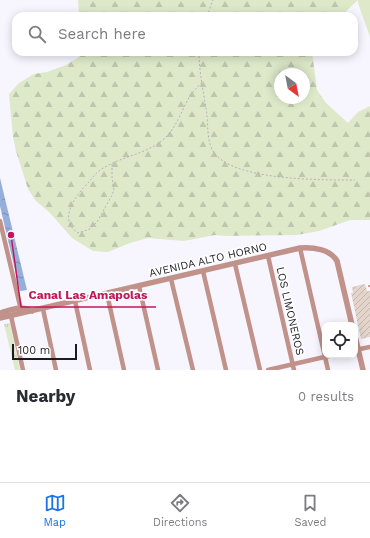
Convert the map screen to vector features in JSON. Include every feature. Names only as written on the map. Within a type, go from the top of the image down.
[{"type":"street","points":[[0,221],[21,311]]},
{"type":"street","points":[[300,248],[322,344]]},
{"type":"street","name":"AVENIDA ALTO HORNO","points":[[0,312],[32,311],[42,309],[300,248],[324,251],[334,256],[338,263],[351,322]]},
{"type":"street","name":"LOS LIMONEROS","points":[[268,256],[294,370]]},
{"type":"street","points":[[235,264],[260,370]]},
{"type":"street","points":[[203,271],[226,370]]},
{"type":"street","points":[[171,279],[193,370]]},
{"type":"street","points":[[139,286],[158,370]]},
{"type":"street","points":[[107,294],[124,370]]},
{"type":"street","points":[[75,301],[90,370]]},
{"type":"street","points":[[42,309],[56,370]]},
{"type":"street","name":"AVENIDA ALTO HORNO","points":[[0,318],[11,316],[21,311]]},
{"type":"street","points":[[11,316],[23,370]]},
{"type":"street","points":[[358,350],[370,347]]},
{"type":"street","points":[[358,356],[363,370]]},
{"type":"street","points":[[268,370],[322,358]]},
{"type":"street","points":[[325,358],[328,370]]},
{"type":"path","points":[[208,12],[213,0]]},
{"type":"path","points":[[199,56],[199,68],[209,140],[213,151],[223,161],[238,168],[269,176],[317,180],[355,180]]},
{"type":"path","points":[[112,164],[114,190],[112,195],[97,222],[90,229],[78,233],[73,229],[69,221],[69,210],[74,199],[99,171],[112,164],[145,151],[166,138],[191,96],[202,82]]},
{"type":"green space","points":[[78,0],[358,0],[345,12],[79,12]]},
{"type":"green space","points":[[358,0],[370,0],[370,37],[358,3]]},
{"type":"green space","points":[[81,56],[313,56],[317,90],[326,103],[348,123],[358,112],[370,106],[370,220],[350,220],[319,231],[297,235],[215,235],[184,241],[148,238],[130,243],[108,252],[93,251],[72,238],[50,213],[35,200],[28,189],[13,137],[9,94],[19,83],[34,74],[47,72],[66,65]]},
{"type":"green space","points":[[10,323],[20,370],[15,370],[4,324]]},
{"type":"water","points":[[0,178],[27,290],[20,291],[0,206]]},
{"type":"building","points":[[365,284],[367,291],[370,291],[370,337],[361,339],[351,293],[353,293],[352,287]]},
{"type":"place","name":"Canal Las Amapolas","points":[[11,235]]}]
